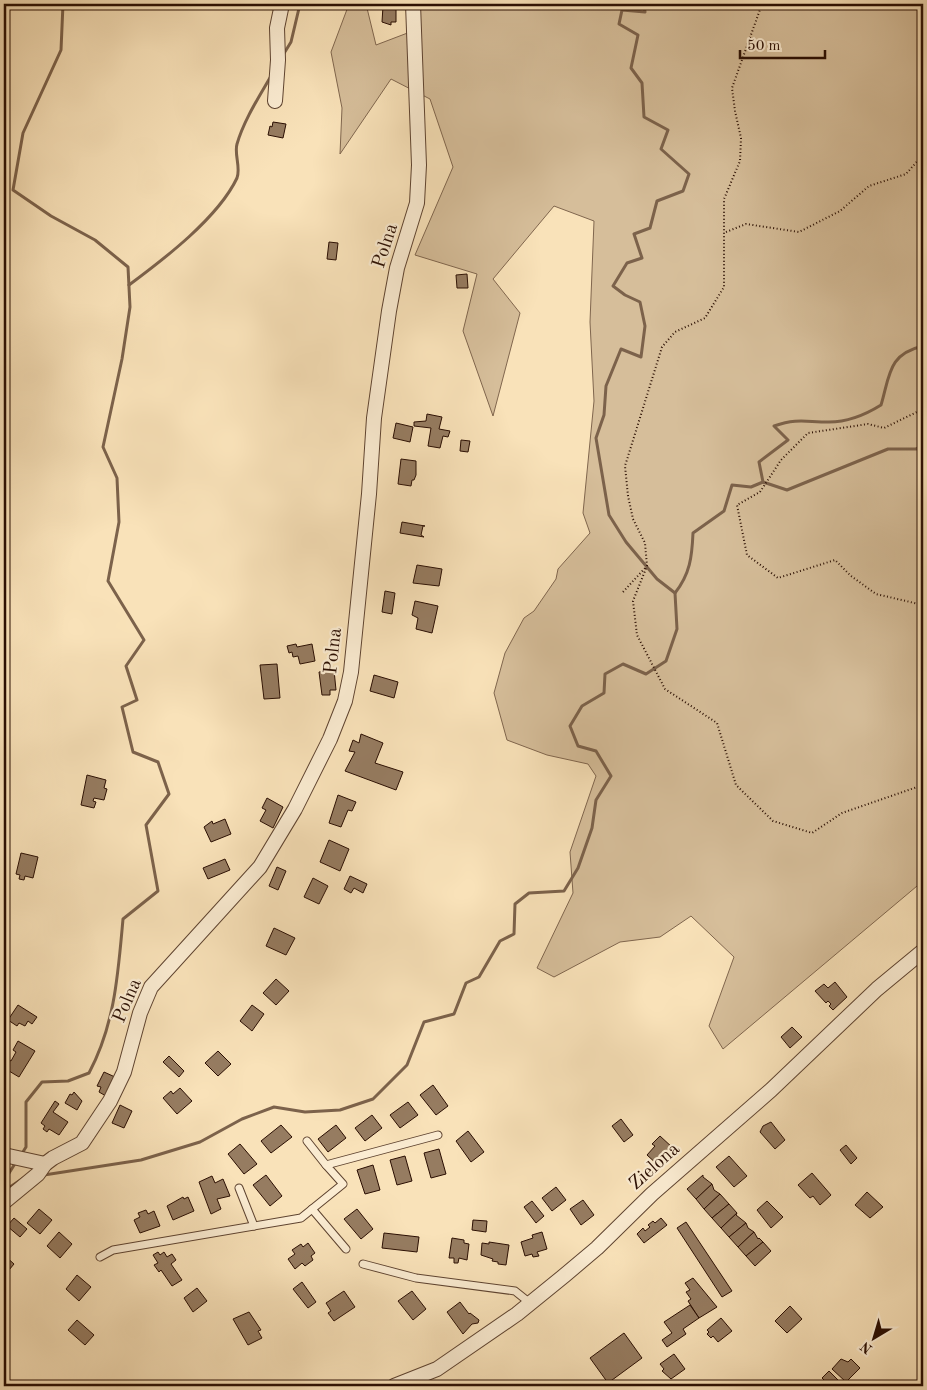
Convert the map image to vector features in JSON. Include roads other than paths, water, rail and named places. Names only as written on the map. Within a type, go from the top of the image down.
[{"type":"street","points":[[275,101],[278,60],[277,28],[282,4]]},
{"type":"street","name":"Polna","points":[[4,1202],[37,1173],[82,1143],[110,1101],[124,1072],[140,1013],[151,987],[243,888],[265,860],[295,809],[330,740],[345,701],[351,672],[370,494],[374,418],[388,311],[397,268],[415,216],[418,197],[419,165],[413,4]]},
{"type":"street","name":"Zielona","points":[[394,1386],[437,1369],[530,1303],[597,1248],[652,1194],[771,1090],[877,989],[923,950]]},
{"type":"street","points":[[7,1156],[27,1159],[37,1173]]},
{"type":"lane","points":[[326,1165],[438,1135]]},
{"type":"lane","points":[[100,1257],[113,1250],[301,1218],[343,1184],[307,1142]]},
{"type":"lane","points":[[239,1188],[254,1226]]},
{"type":"lane","points":[[312,1209],[346,1249]]},
{"type":"lane","points":[[363,1264],[416,1278],[515,1291],[530,1303]]},
{"type":"waterway","points":[[21,1155],[26,1147],[26,1102],[42,1082],[68,1081],[89,1073],[98,1055],[105,1036],[114,998],[123,919],[158,891],[146,825],[169,794],[158,762],[133,752],[122,707],[137,700],[126,666],[144,640],[108,581],[119,522],[117,478],[103,447],[122,359],[130,307],[128,267],[95,240],[51,216],[13,190],[23,133],[61,50],[63,4]]},
{"type":"waterway","points":[[283,55],[291,42],[300,4]]},
{"type":"waterway","points":[[44,1175],[141,1160],[200,1142],[242,1119],[274,1107],[305,1112],[340,1110],[373,1099],[407,1065],[424,1022],[454,1014],[466,983],[479,977],[500,941],[514,934],[515,904],[529,893],[564,891],[578,868],[592,828],[596,800],[611,776],[596,751],[578,746],[570,726],[582,706],[604,693],[605,674],[623,664],[646,674],[666,661],[677,629],[675,593],[657,579],[626,542],[609,515],[596,438],[604,415],[606,386],[621,349],[641,357],[645,326],[640,302],[625,295],[613,286],[627,263],[642,258],[634,234],[650,228],[657,201],[683,191],[689,174],[661,149],[668,130],[644,117],[642,83],[631,68],[638,35],[619,24],[622,10],[645,12],[644,4]]},
{"type":"waterway","points":[[129,285],[189,237],[204,223],[228,193],[238,174],[236,148],[240,135],[271,76]]},
{"type":"waterway","points":[[675,593],[687,572],[692,550],[693,533],[724,511],[732,485],[751,487],[763,482],[759,462],[788,440],[774,426],[796,421],[843,421],[875,409],[881,405],[889,375],[897,360],[903,354],[923,346]]},
{"type":"waterway","points":[[763,482],[787,490],[888,449],[916,449],[923,446]]},
{"type":"waterway","points":[[7,1189],[6,1178],[16,1162]]},
{"type":"waterway","points":[[4,1191],[25,1177]]}]
